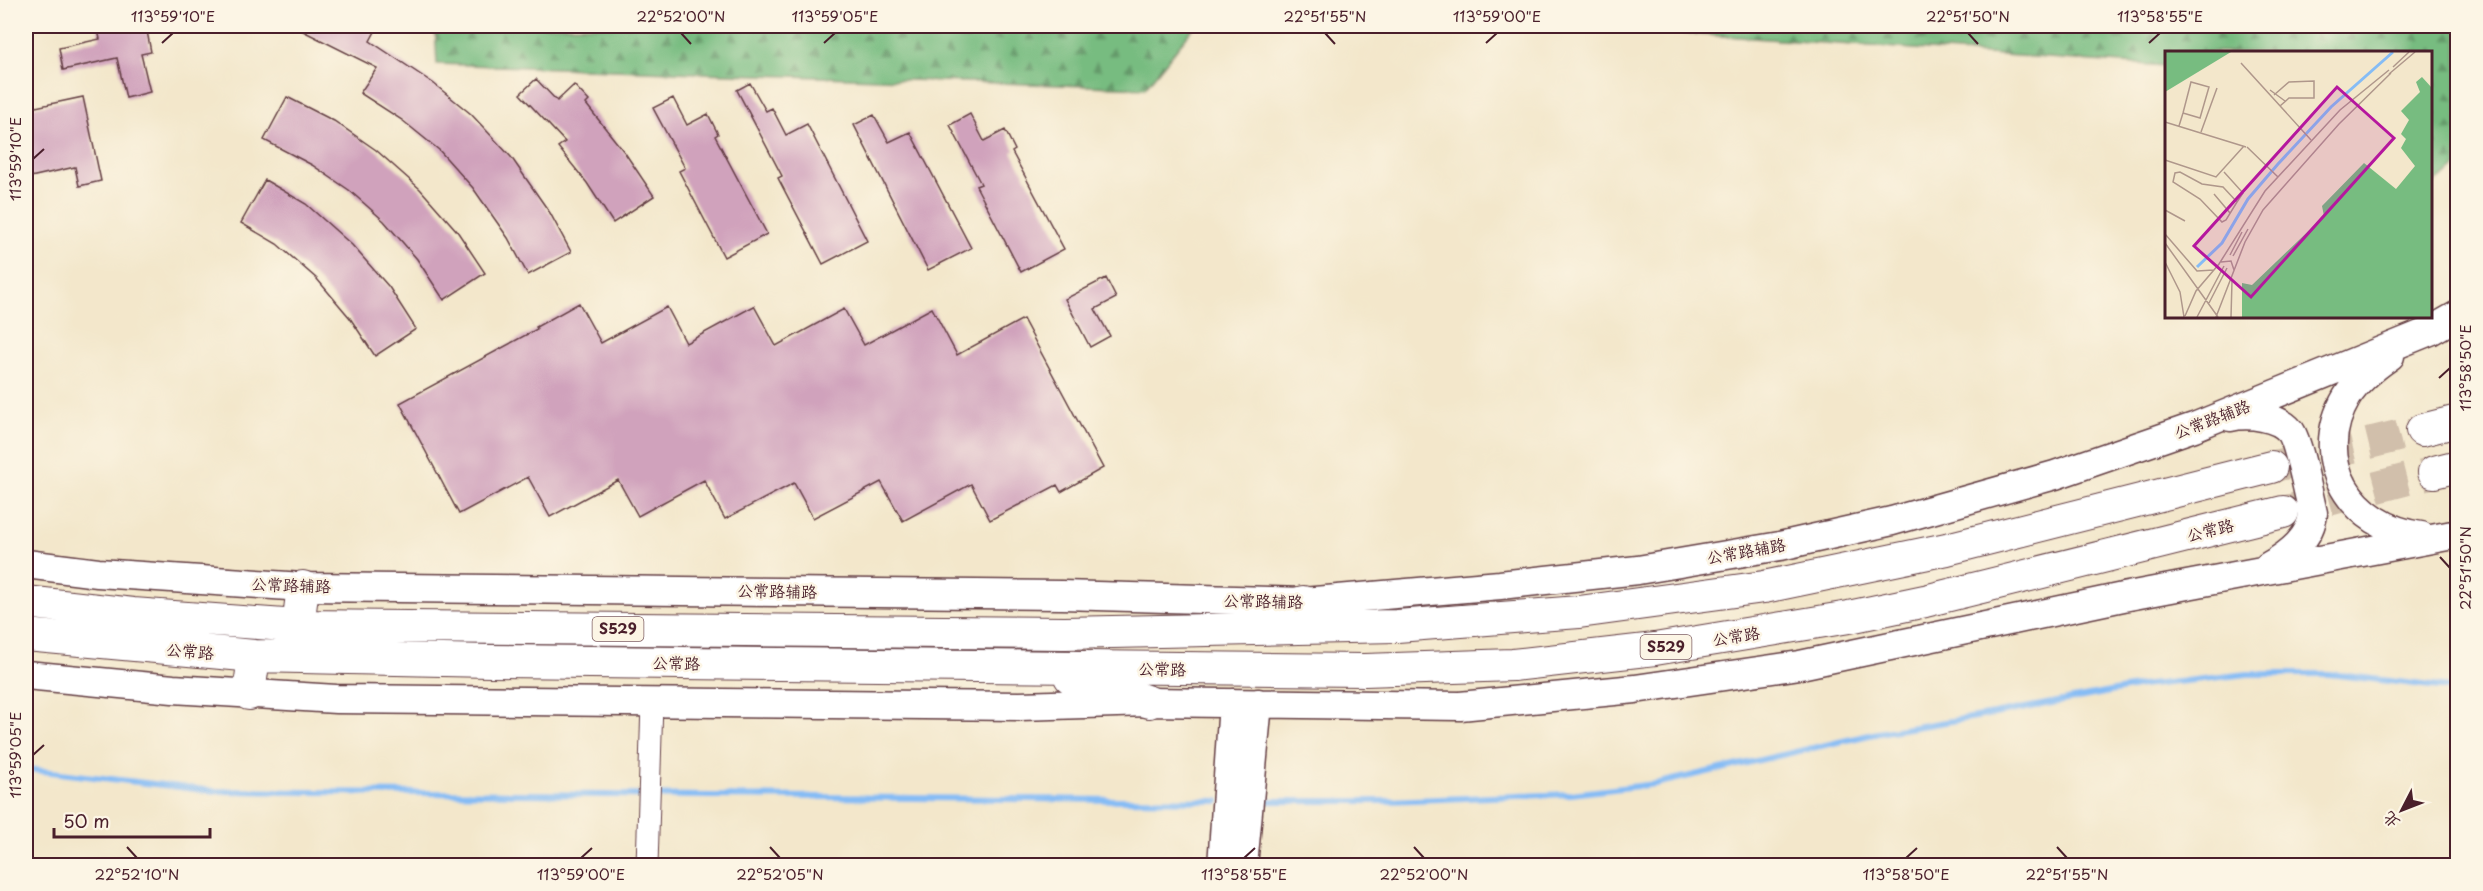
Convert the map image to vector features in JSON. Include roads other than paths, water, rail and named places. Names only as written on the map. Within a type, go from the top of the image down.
[{"type":"main road","name":"公常路辅路","points":[[26,564],[139,577],[303,587],[1062,595],[1303,602],[1638,570],[1780,546],[1892,521],[2055,475],[2194,427],[2430,331],[2457,315]]},
{"type":"main road","points":[[2430,331],[2388,357],[2363,377],[2348,395],[2339,412],[2333,434],[2333,456],[2346,492],[2359,510],[2382,526],[2403,534],[2425,537],[2455,535]]},
{"type":"main road","points":[[2194,427],[2236,416],[2261,417],[2284,426],[2294,440],[2313,513],[2312,522],[2308,532],[2290,553],[2257,572]]},
{"type":"main road","points":[[2422,430],[2457,421]]},
{"type":"main road","name":"公常路","points":[[26,602],[133,614],[298,626],[1065,633],[1397,626],[1568,613],[1764,587],[1947,549],[2271,467]]},
{"type":"main road","name":"公常路","points":[[26,635],[254,656],[835,666],[948,664],[1365,670],[1513,665],[1655,649],[1827,621],[1925,601],[2283,512]]},
{"type":"main road","points":[[26,675],[173,689],[348,699],[1020,706],[1149,702],[1460,706],[1645,687],[1800,665],[2257,572],[2455,535]]},
{"type":"main road","points":[[298,626],[303,587]]},
{"type":"main road","points":[[1212,630],[1303,602]]},
{"type":"main road","points":[[249,694],[254,656]]},
{"type":"main road","points":[[1035,666],[1149,702]]},
{"type":"main road","points":[[1233,854],[1246,703]]},
{"type":"street","points":[[647,866],[650,837],[652,703]]},
{"type":"waterway","points":[[1255,801],[1386,801],[1571,794],[1655,784],[1878,733],[2141,686],[2247,674],[2329,674],[2458,689]]},
{"type":"waterway","points":[[26,769],[214,791],[1218,801]]},
{"type":"tunnel","points":[[2275,466],[2422,430]]},
{"type":"tunnel","points":[[2283,512],[2434,472]]}]
